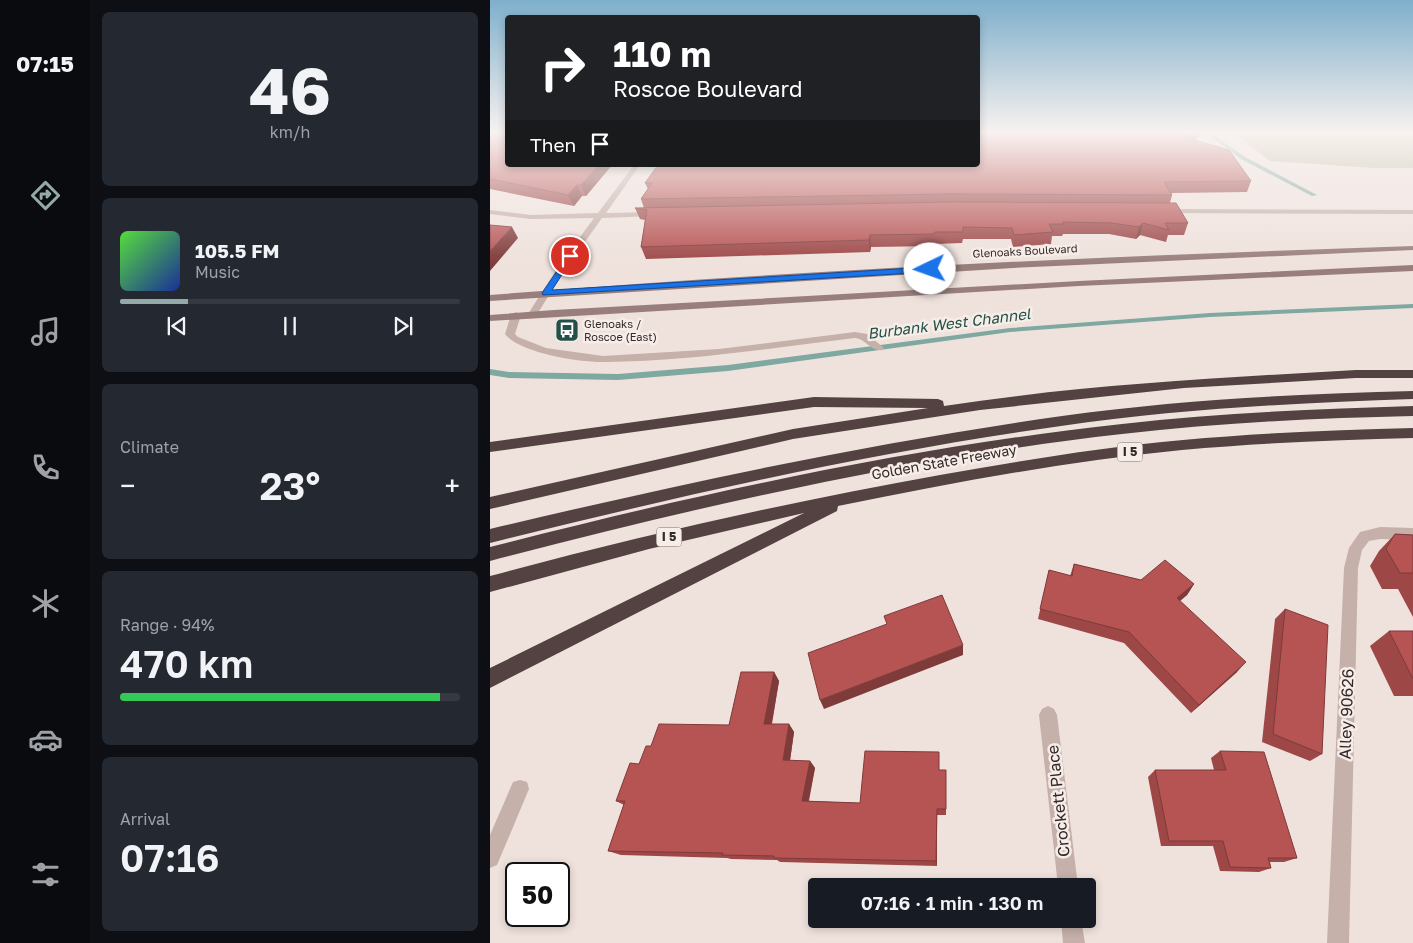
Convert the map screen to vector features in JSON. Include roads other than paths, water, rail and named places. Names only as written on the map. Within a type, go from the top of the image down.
[{"type":"highway","points":[[490,503],[794,434],[980,405],[1184,384],[1356,374],[1413,374]]},
{"type":"highway","points":[[490,536],[630,501],[828,459],[997,430],[1255,401],[1413,395]]},
{"type":"highway","points":[[490,447],[814,402],[980,405]]},
{"type":"highway","points":[[490,554],[686,505],[825,476],[989,447],[1150,426],[1326,413],[1413,411]]},
{"type":"highway","name":"Golden State Freeway","points":[[490,584],[584,557],[722,524],[850,497],[1024,465],[1182,445],[1355,434],[1413,433]]},
{"type":"highway","points":[[490,678],[850,497]]},
{"type":"main road","name":"Glenoaks Boulevard","points":[[490,298],[1006,265],[1214,254],[1413,248]]},
{"type":"main road","points":[[490,318],[1170,278],[1413,268]]},
{"type":"street","points":[[533,314],[560,270],[628,177]]},
{"type":"street","points":[[1159,211],[1413,212]]},
{"type":"street","points":[[490,212],[531,217],[669,214]]},
{"type":"street","points":[[516,315],[510,334],[514,339],[544,351],[603,359],[719,352],[855,335],[863,336],[878,348]]},
{"type":"street","name":"Alley 90626","points":[[1338,943],[1352,568],[1356,548],[1365,536],[1380,533],[1413,534]]},
{"type":"street","name":"Crockett Place","points":[[1048,715],[1067,878]]},
{"type":"street","points":[[490,858],[520,790]]},
{"type":"street","points":[[1072,928],[1074,943]]},
{"type":"waterway","points":[[1279,177],[1314,195]]},
{"type":"waterway","name":"Burbank West Channel","points":[[490,372],[509,375],[618,377],[728,368],[1010,330],[1210,315],[1413,306]]},
{"type":"place","name":"Glenoaks / Roscoe (East)","points":[[567,330]]}]
